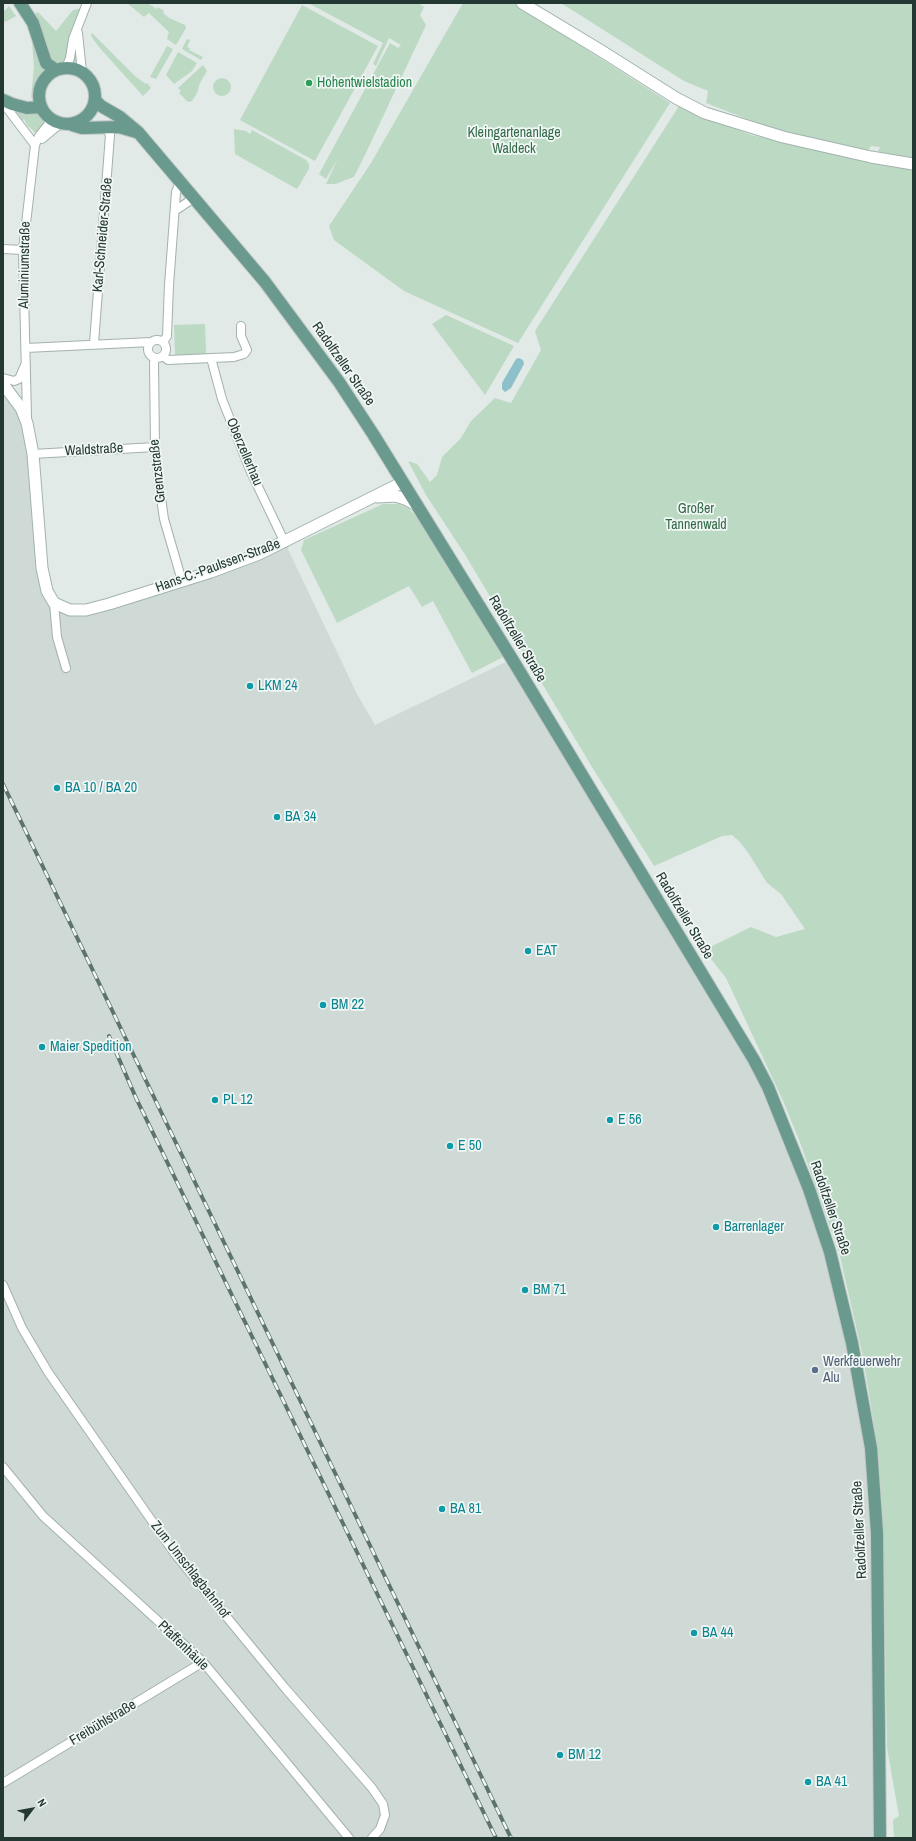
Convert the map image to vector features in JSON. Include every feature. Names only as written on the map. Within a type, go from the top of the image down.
[{"type":"main road","points":[[20,3],[33,23],[46,63],[61,69],[82,72],[93,84],[95,100],[92,110],[86,118],[61,123]]},
{"type":"main road","points":[[61,69],[48,75],[39,90],[41,107],[45,114],[61,123],[82,128],[119,127],[138,132]]},
{"type":"main road","name":"Radolfzeller Straße","points":[[95,100],[101,106],[120,117],[138,132],[265,282],[312,344],[373,434],[418,506],[754,1060],[768,1088],[809,1189],[830,1252],[852,1343],[871,1448],[877,1533],[880,1838]]},
{"type":"main road","points":[[3,101],[27,108],[41,107]]},
{"type":"street","points":[[61,69],[88,3]]},
{"type":"street","points":[[522,3],[676,98],[705,113],[783,137],[871,157],[913,164]]},
{"type":"street","points":[[78,25],[82,72]]},
{"type":"street","points":[[3,101],[35,145]]},
{"type":"street","name":"Aluminiumstraße","points":[[54,603],[47,591],[42,568],[34,454],[27,423],[21,408],[26,384],[23,250],[29,184],[35,145],[39,136],[61,123]]},
{"type":"street","name":"Karl-Schneider-Straße","points":[[94,344],[110,135],[106,128]]},
{"type":"street","points":[[163,342],[167,336],[176,192],[180,182]]},
{"type":"street","points":[[176,210],[194,198]]},
{"type":"street","points":[[3,249],[23,250]]},
{"type":"street","points":[[151,342],[148,351],[151,355],[168,360],[234,357],[244,354],[247,350],[241,336],[241,326]]},
{"type":"street","points":[[26,348],[151,342],[159,340],[166,346],[166,352],[159,357]]},
{"type":"street","name":"Grenzstraße","points":[[159,357],[154,363],[155,447],[164,519],[182,581]]},
{"type":"street","name":"Oberzellerhau","points":[[212,358],[222,399],[250,470],[284,543]]},
{"type":"street","name":"Aluminiumstraße","points":[[3,378],[14,381],[19,378],[26,362]]},
{"type":"street","name":"Aluminiumstraße","points":[[26,362],[27,423]]},
{"type":"street","points":[[3,384],[21,408]]},
{"type":"street","name":"Waldstraße","points":[[34,454],[155,447]]},
{"type":"street","name":"Hans-C.-Paulssen-Straße","points":[[54,603],[70,610],[86,610],[182,581],[259,554],[284,543],[403,482]]},
{"type":"street","points":[[375,497],[396,496],[418,506]]},
{"type":"street","points":[[54,603],[57,637],[66,668]]},
{"type":"street","name":"Zum Umschlagbahnhof","points":[[3,1284],[22,1328],[48,1372],[175,1554],[285,1688],[372,1788],[383,1804],[385,1815],[380,1829],[372,1838]]},
{"type":"street","name":"Pfaffenhäule","points":[[3,1467],[43,1516],[203,1662],[349,1838]]},
{"type":"street","name":"Freibühlstraße","points":[[3,1784],[203,1662]]},
{"type":"shaded area","points":[[3,384],[21,408],[49,597],[77,611],[285,543],[357,694],[375,725],[512,659],[754,1060],[809,1189],[871,1448],[880,1838],[3,1838]]},
{"type":"green space","points":[[127,3],[147,3],[157,9],[158,7],[164,11],[163,13],[169,18],[185,25],[186,28],[176,45],[167,39],[169,32],[149,13],[144,17]]},
{"type":"green space","points":[[308,3],[418,3],[424,7],[420,15],[426,25],[354,177],[335,184],[326,184],[338,158],[326,179],[319,174],[390,43],[398,48],[401,45],[389,38],[376,66],[373,64],[383,43]]},
{"type":"green space","name":"Kleingartenanlage Waldeck","points":[[463,3],[514,3],[670,103],[518,343],[404,291],[334,240],[329,226],[371,163]]},
{"type":"green space","points":[[561,3],[913,3],[913,159],[877,154],[880,147],[871,146],[867,152],[807,137],[757,123],[706,103],[708,91],[684,81]]},
{"type":"green space","name":"Hohentwielstadion","points":[[302,5],[378,46],[315,161],[240,120]]},
{"type":"green space","points":[[9,6],[16,16],[5,22],[3,20],[3,12]]},
{"type":"green space","points":[[86,7],[78,25],[82,72],[66,68],[56,70],[48,75],[43,82],[39,90],[39,98],[31,98],[34,67],[32,41],[38,40],[30,17],[38,12],[56,31],[73,10]]},
{"type":"green space","points":[[92,33],[136,77],[146,84],[147,83],[151,88],[143,96],[99,47],[91,36]]},
{"type":"green space","points":[[187,39],[190,40],[187,47],[190,48],[189,50],[203,57],[201,60],[182,49]]},
{"type":"green space","points":[[167,46],[173,49],[156,79],[150,77]]},
{"type":"green space","points":[[178,52],[197,63],[192,71],[174,84],[166,75]]},
{"type":"green space","points":[[203,65],[207,71],[200,83],[197,93],[192,101],[188,102],[179,93],[181,91],[178,88]]},
{"type":"green space","points":[[222,78],[228,81],[231,87],[228,93],[222,96],[216,93],[213,87],[216,81]]},
{"type":"green space","points":[[12,104],[41,107],[45,114],[52,120],[39,136],[27,125],[24,119],[18,123]]},
{"type":"green space","name":"Großer Tannenwald","points":[[679,106],[751,135],[913,169],[913,1838],[894,1838],[893,1820],[899,1816],[887,1748],[883,1521],[878,1450],[863,1357],[839,1252],[801,1145],[784,1103],[726,978],[704,950],[751,927],[776,937],[805,929],[781,894],[767,883],[749,854],[740,842],[732,835],[722,836],[654,866],[592,767],[464,553],[426,495],[408,461],[417,464],[430,482],[437,475],[442,457],[461,438],[471,421],[495,398],[511,403],[541,350],[535,331]]},
{"type":"green space","points":[[234,129],[246,131],[250,134],[252,130],[306,160],[309,164],[309,169],[297,189],[235,154]]},
{"type":"green space","points":[[446,315],[514,346],[485,395],[432,324]]},
{"type":"green space","points":[[205,324],[206,354],[175,355],[174,325]]},
{"type":"green space","points":[[383,504],[399,504],[409,509],[421,522],[503,657],[472,673],[433,601],[422,607],[409,586],[337,623],[301,550],[304,540]]},
{"type":"water","points":[[519,358],[523,360],[524,364],[511,388],[505,392],[502,389],[502,383],[516,359]]},
{"type":"railway","points":[[3,784],[511,1838]]},
{"type":"railway","points":[[109,1036],[136,1098],[496,1838]]},
{"type":"place","name":"Hohentwielstadion","points":[[309,83]]},
{"type":"place","name":"LKM 24","points":[[250,686]]},
{"type":"place","name":"BA 10 / BA 20","points":[[57,788]]},
{"type":"place","name":"BA 34","points":[[277,817]]},
{"type":"place","name":"EAT","points":[[528,951]]},
{"type":"place","name":"BM 22","points":[[323,1005]]},
{"type":"place","name":"Maier Spedition","points":[[42,1047]]},
{"type":"place","name":"PL 12","points":[[215,1100]]},
{"type":"place","name":"E 56","points":[[610,1120]]},
{"type":"place","name":"E 50","points":[[450,1146]]},
{"type":"place","name":"Barrenlager","points":[[716,1227]]},
{"type":"place","name":"BM 71","points":[[525,1290]]},
{"type":"place","name":"Werkfeuerwehr Alu","points":[[815,1370]]},
{"type":"place","name":"BA 81","points":[[442,1509]]},
{"type":"place","name":"BA 44","points":[[694,1633]]},
{"type":"place","name":"BM 12","points":[[560,1755]]},
{"type":"place","name":"BA 41","points":[[808,1782]]}]
